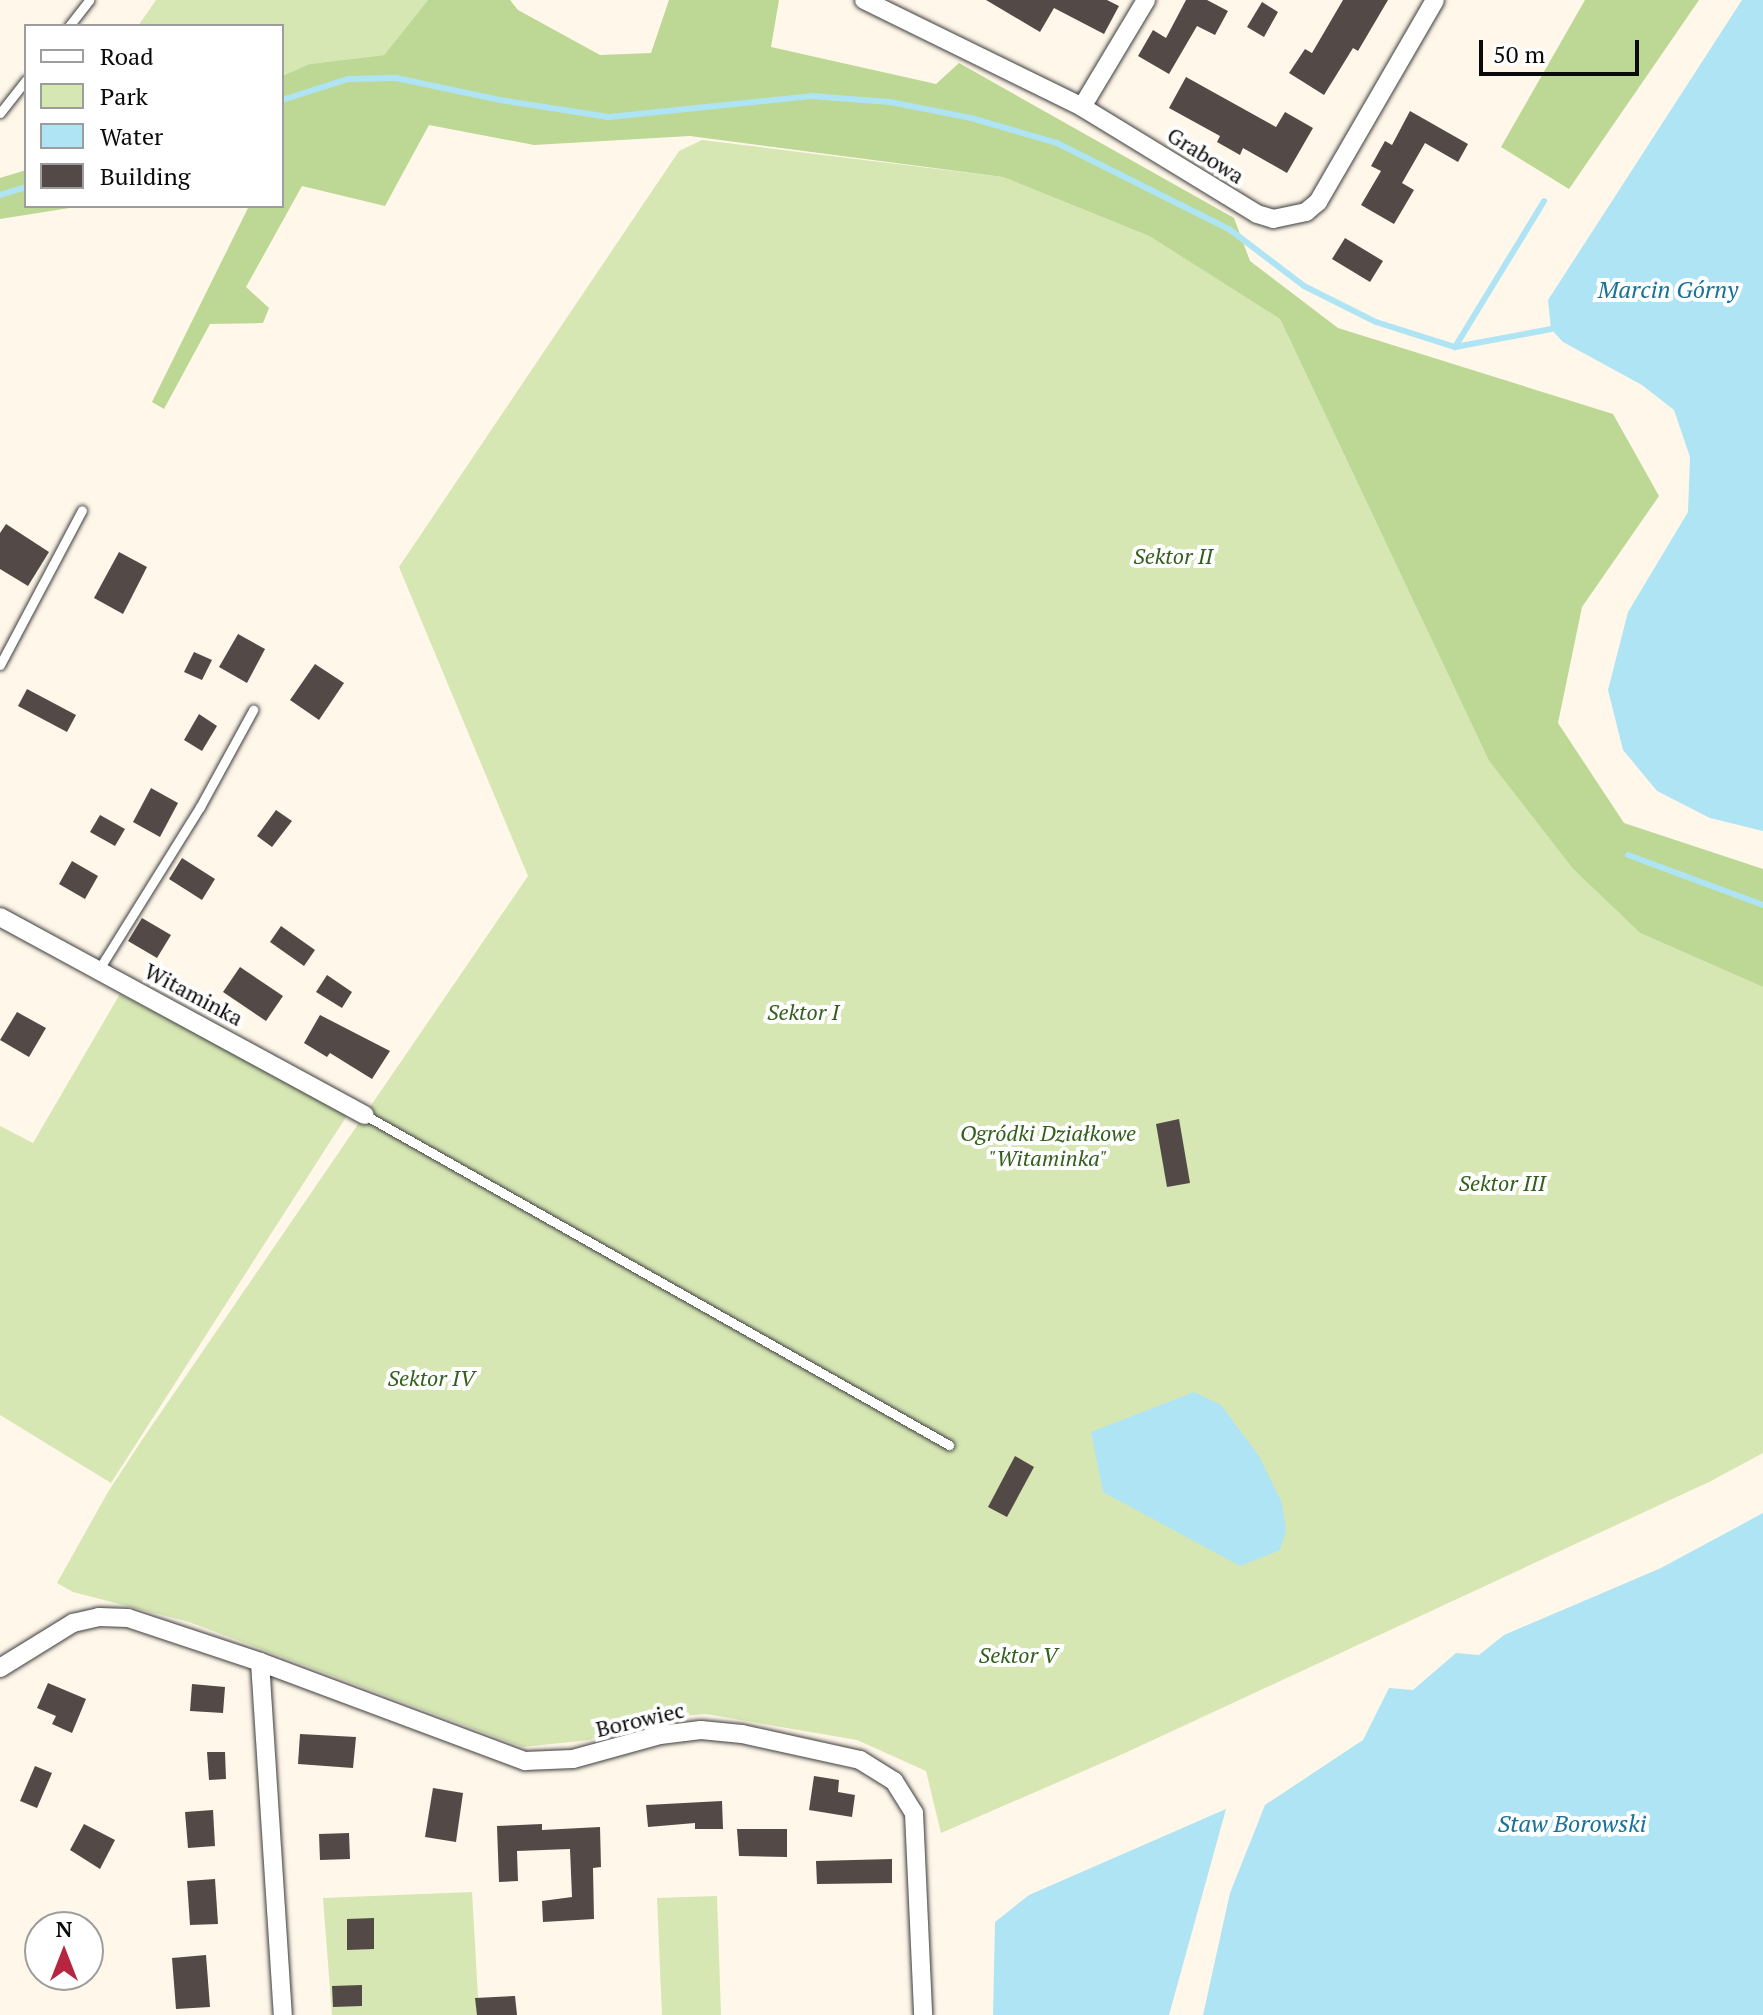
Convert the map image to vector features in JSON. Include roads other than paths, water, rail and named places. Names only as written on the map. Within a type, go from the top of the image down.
[{"type":"street","points":[[1082,107],[1146,0]]},
{"type":"street","name":"Grabowa","points":[[872,2],[1082,107],[1257,214],[1273,219],[1306,212],[1318,202],[1435,0]]},
{"type":"street","name":"Witaminka","points":[[0,917],[365,1115]]},
{"type":"street","name":"Borowiec","points":[[0,1668],[59,1629],[99,1617],[137,1621],[260,1662],[525,1761],[573,1759],[660,1735],[711,1730],[849,1757],[877,1767],[903,1791],[914,1813],[923,2015]]},
{"type":"street","points":[[260,1662],[283,2015]]},
{"type":"lane","points":[[71,24],[89,0]]},
{"type":"lane","points":[[0,113],[24,83]]},
{"type":"lane","points":[[0,665],[82,510]]},
{"type":"lane","points":[[99,969],[200,807],[253,710]]},
{"type":"lane","points":[[365,1115],[949,1445]]},
{"type":"water","name":"Marcin Górny","points":[[1742,0],[1763,0],[1763,831],[1710,818],[1657,791],[1623,750],[1608,690],[1628,612],[1688,512],[1690,457],[1674,410],[1642,385],[1563,342],[1551,329],[1548,300]]},
{"type":"water","points":[[1194,1392],[1221,1405],[1259,1456],[1282,1503],[1286,1531],[1280,1550],[1240,1566],[1103,1492],[1091,1432]]},
{"type":"water","name":"Staw Borowski","points":[[1763,1513],[1763,2015],[1203,2015],[1230,1893],[1265,1805],[1363,1740],[1389,1688],[1413,1690],[1456,1653],[1479,1655],[1504,1635],[1661,1568]]},
{"type":"water","points":[[1226,1809],[1169,2015],[993,2015],[995,1922],[1029,1895]]},
{"type":"waterway","points":[[284,99],[348,79],[396,78],[500,100],[609,117],[811,96],[890,102],[971,118],[1057,143],[1229,229],[1304,286],[1376,322],[1455,347],[1551,329]]},
{"type":"waterway","points":[[0,195],[24,188]]},
{"type":"waterway","points":[[1455,347],[1544,201]]},
{"type":"waterway","points":[[1628,855],[1763,905]]},
{"type":"park label","name":"Sektor II","points":[[1173,556]]},
{"type":"park label","name":"Sektor I","points":[[803,1012]]},
{"type":"park label","name":"Ogródki Działkowe \"Witaminka\"","points":[[1048,1144]]},
{"type":"park label","name":"Sektor III","points":[[1502,1183]]},
{"type":"park label","name":"Sektor IV","points":[[431,1378]]},
{"type":"park label","name":"Sektor V","points":[[1018,1655]]}]
